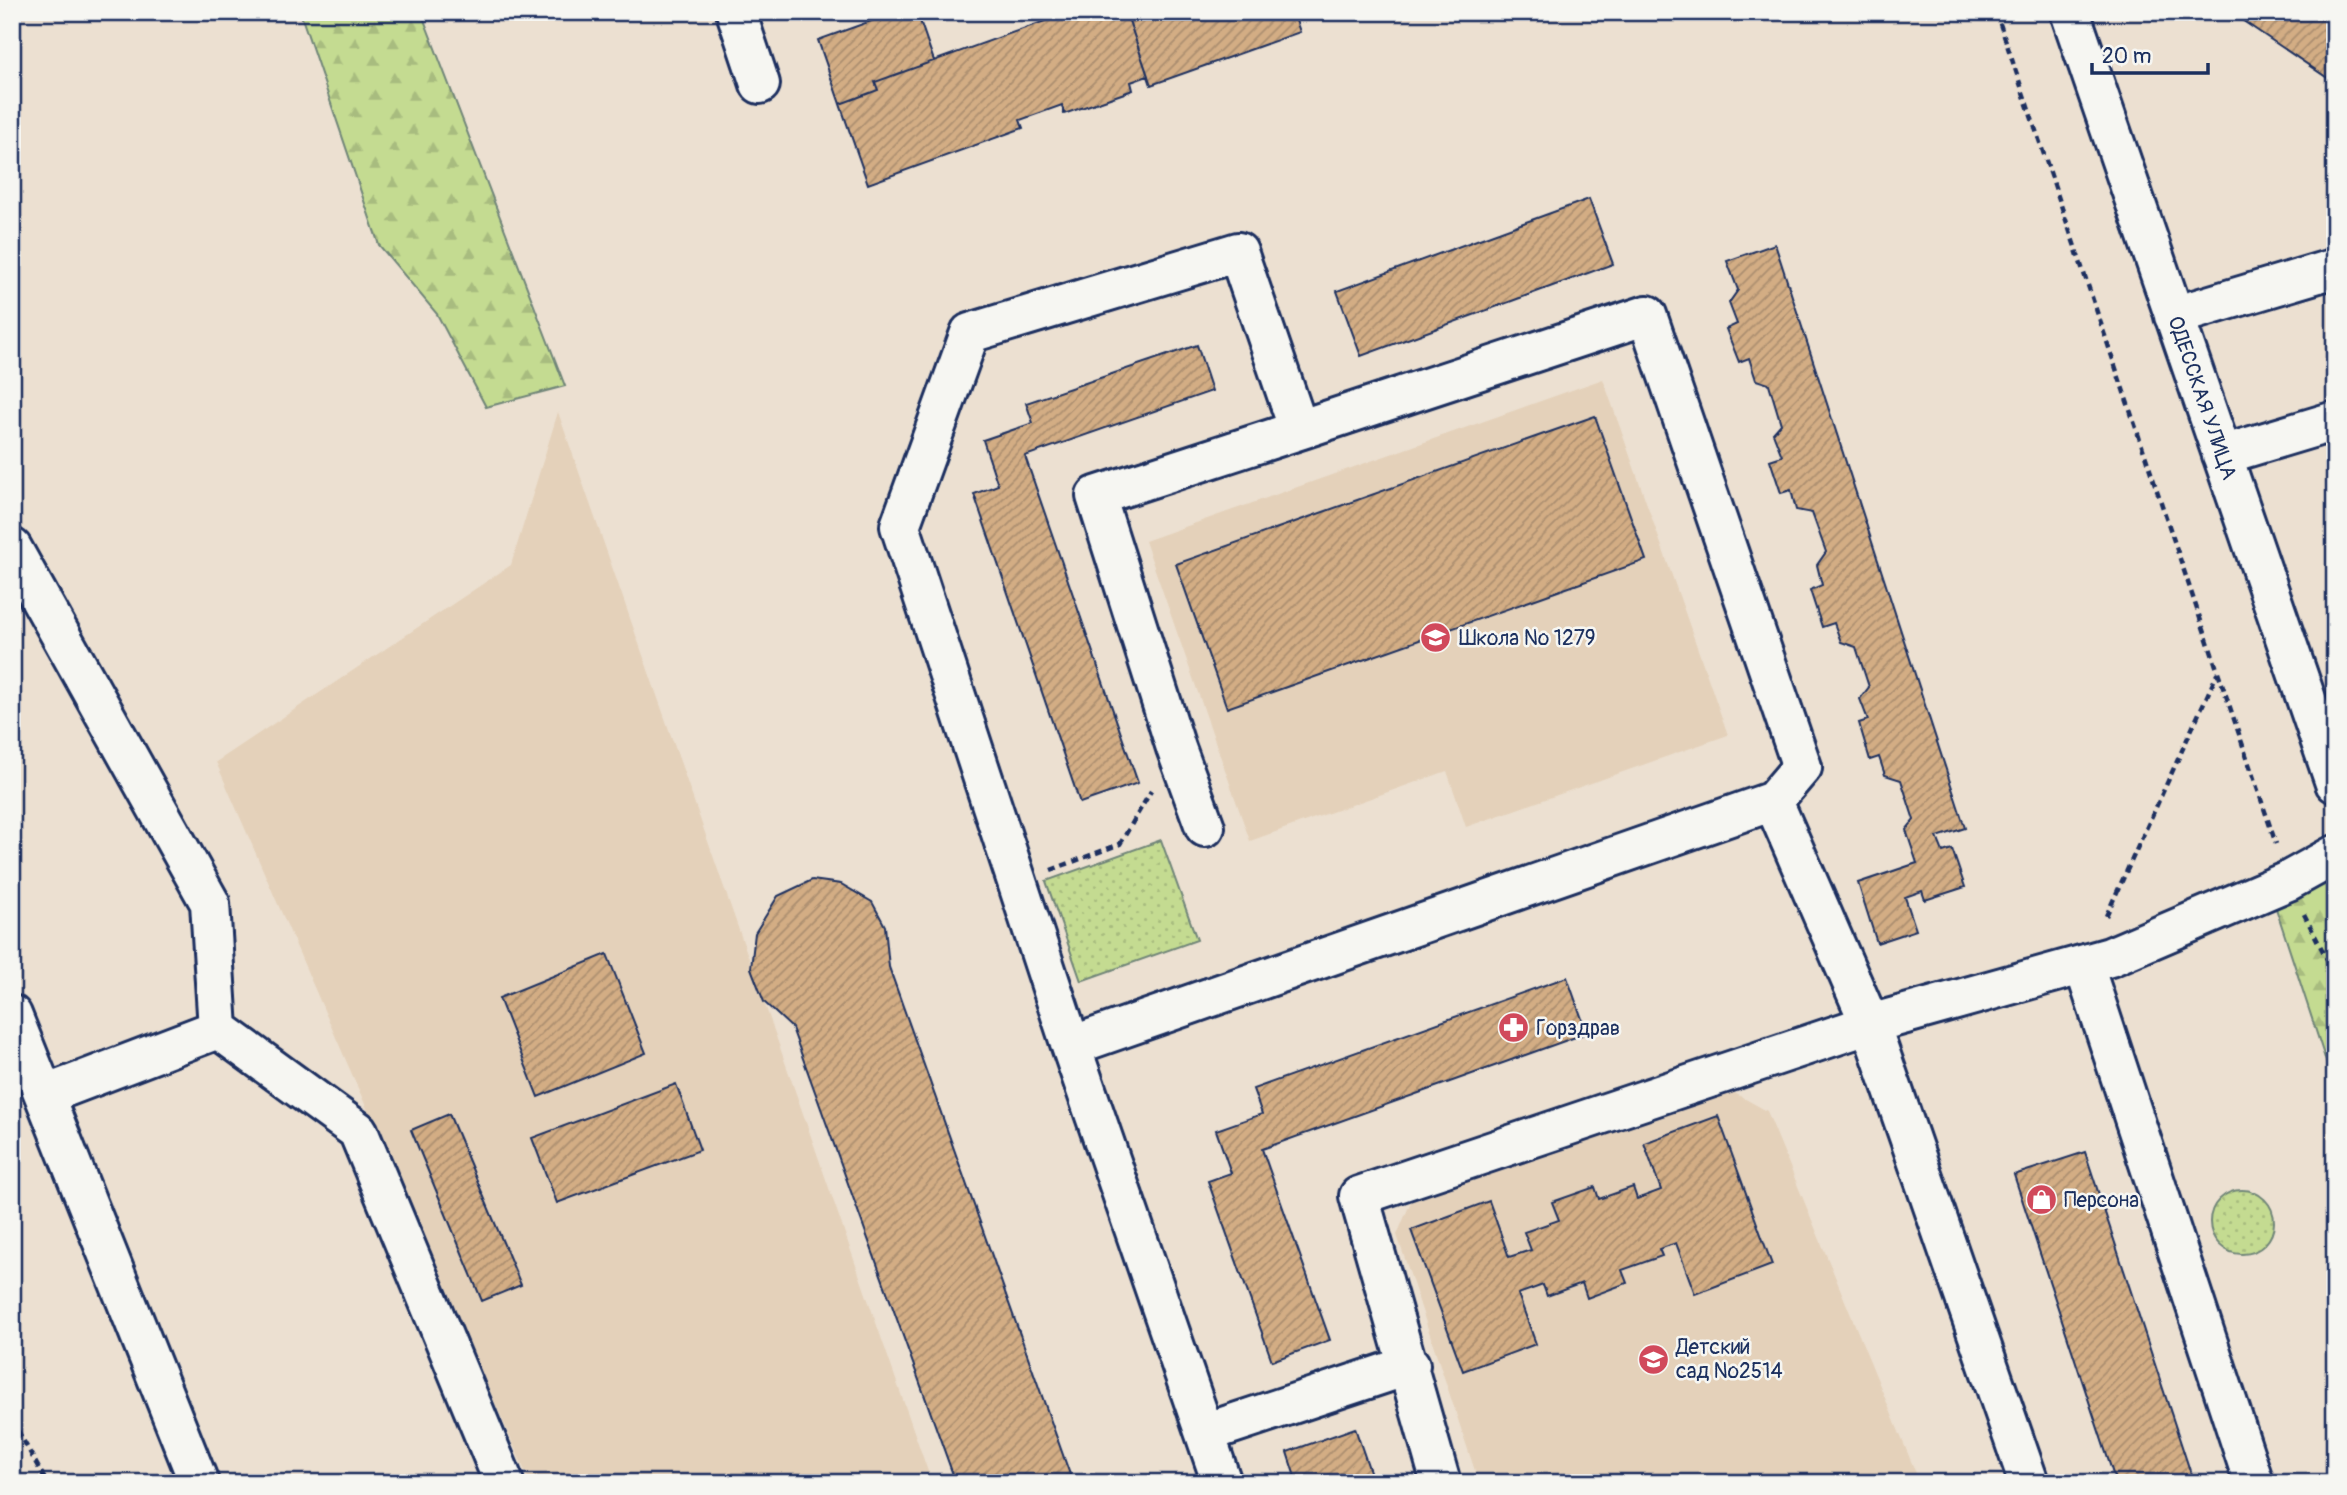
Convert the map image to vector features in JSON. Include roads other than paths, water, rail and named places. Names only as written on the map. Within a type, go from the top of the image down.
[{"type":"street","points":[[736,12],[760,84]]},
{"type":"street","name":"ОДЕССКАЯ УЛИЦА","points":[[2070,12],[2335,783]]},
{"type":"street","points":[[1222,1483],[1071,1046],[900,526],[970,333],[1238,252],[1299,430]]},
{"type":"street","points":[[2174,316],[2335,268]]},
{"type":"street","points":[[1071,1046],[1773,800],[1801,767],[1647,315],[1096,496],[1176,748],[1205,827]]},
{"type":"street","points":[[2222,455],[2335,421]]},
{"type":"street","points":[[12,548],[210,903],[218,1029]]},
{"type":"street","points":[[1773,800],[1870,1024],[2029,1483]]},
{"type":"street","points":[[1441,1483],[1410,1365],[1359,1196],[1870,1024],[2084,966],[2288,881],[2335,855]]},
{"type":"street","points":[[2084,966],[2254,1483]]},
{"type":"street","points":[[12,1015],[200,1483]]},
{"type":"street","points":[[45,1094],[218,1029]]},
{"type":"street","points":[[218,1029],[358,1131],[504,1483]]},
{"type":"street","points":[[1205,1433],[1410,1365]]},
{"type":"place","name":"Школа № 1279","points":[[1436,638]]},
{"type":"place","name":"Горздрав","points":[[1513,1028]]},
{"type":"place","name":"Персона","points":[[2041,1200]]},
{"type":"place","name":"Детский сад №2514","points":[[1653,1359]]}]
